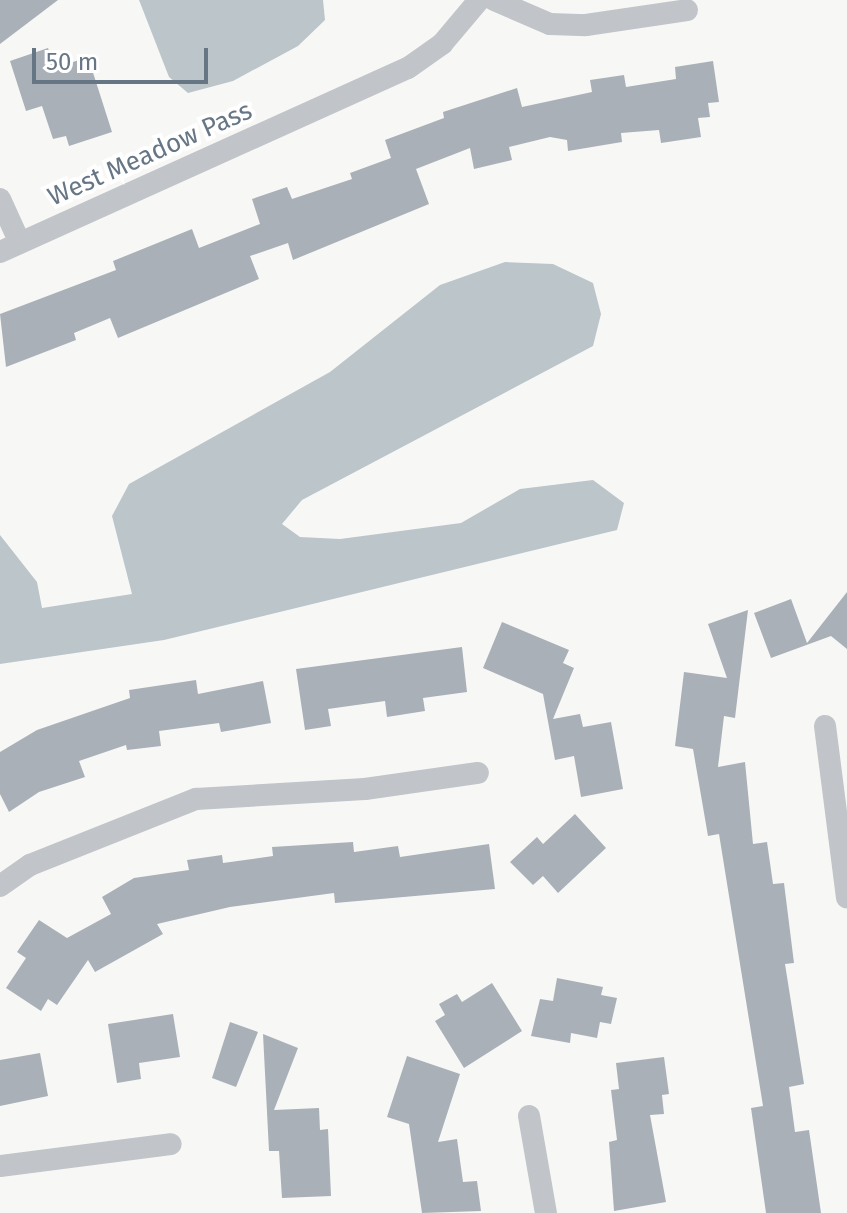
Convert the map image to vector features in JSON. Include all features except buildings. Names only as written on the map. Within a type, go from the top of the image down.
[{"type":"street","name":"West Meadow Pass","points":[[10,248],[408,68],[442,44],[479,0]]},
{"type":"street","points":[[494,0],[550,24],[586,25],[687,10]]},
{"type":"street","points":[[0,199],[10,248]]},
{"type":"street","points":[[825,726],[847,898]]},
{"type":"street","points":[[0,886],[30,865],[196,799],[365,789],[478,773]]},
{"type":"street","points":[[529,1116],[546,1213]]},
{"type":"street","points":[[0,1166],[171,1144]]},
{"type":"shaded area","points":[[139,0],[323,0],[325,20],[298,46],[233,81],[188,93],[169,77]]},
{"type":"shaded area","points":[[505,262],[553,264],[593,283],[601,314],[593,346],[302,500],[282,524],[300,537],[340,539],[461,523],[520,489],[593,480],[624,503],[617,530],[164,640],[0,664],[0,535],[37,582],[42,608],[132,594],[112,516],[129,484],[330,372],[440,285]]}]
